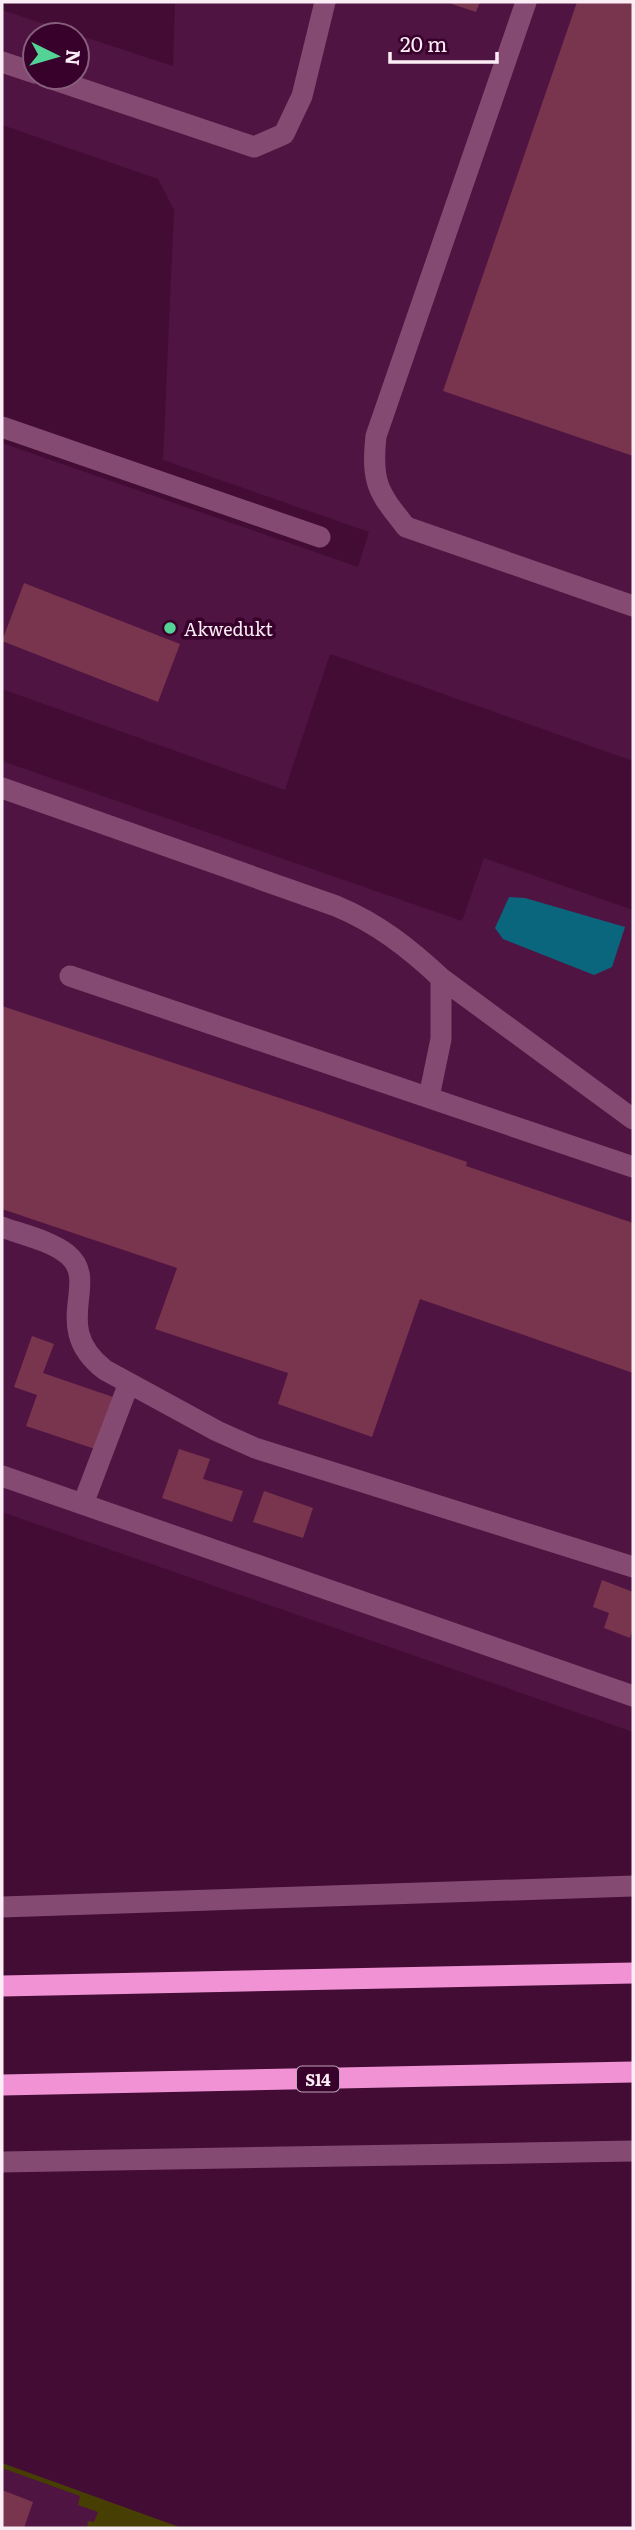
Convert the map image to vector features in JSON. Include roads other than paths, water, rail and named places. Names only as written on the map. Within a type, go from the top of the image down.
[{"type":"highway","points":[[2,1986],[633,1973]]},
{"type":"highway","name":"S14","points":[[2,2085],[633,2072]]},
{"type":"lane","points":[[88,91],[254,147],[284,134],[302,96],[325,2]]},
{"type":"lane","points":[[526,2],[376,436],[373,465],[382,498],[406,527],[633,606]]},
{"type":"lane","points":[[2,62],[21,68]]},
{"type":"lane","points":[[2,427],[320,537]]},
{"type":"lane","points":[[2,788],[355,913],[389,933],[441,978],[633,1119]]},
{"type":"lane","points":[[70,975],[633,1167]]},
{"type":"lane","points":[[429,1097],[441,1039],[441,978]]},
{"type":"lane","points":[[2,1227],[53,1245],[75,1261],[80,1274],[76,1317],[78,1336],[86,1352],[98,1364],[217,1431],[255,1448],[633,1567]]},
{"type":"lane","points":[[83,1504],[129,1383]]},
{"type":"lane","points":[[2,1476],[633,1696]]},
{"type":"lane","points":[[2,1907],[633,1886]]},
{"type":"lane","points":[[2,2162],[633,2151]]},
{"type":"water","points":[[509,897],[525,898],[625,927],[612,967],[594,975],[503,939],[495,928]]},
{"type":"place","name":"Akwedukt","points":[[170,628]]}]
